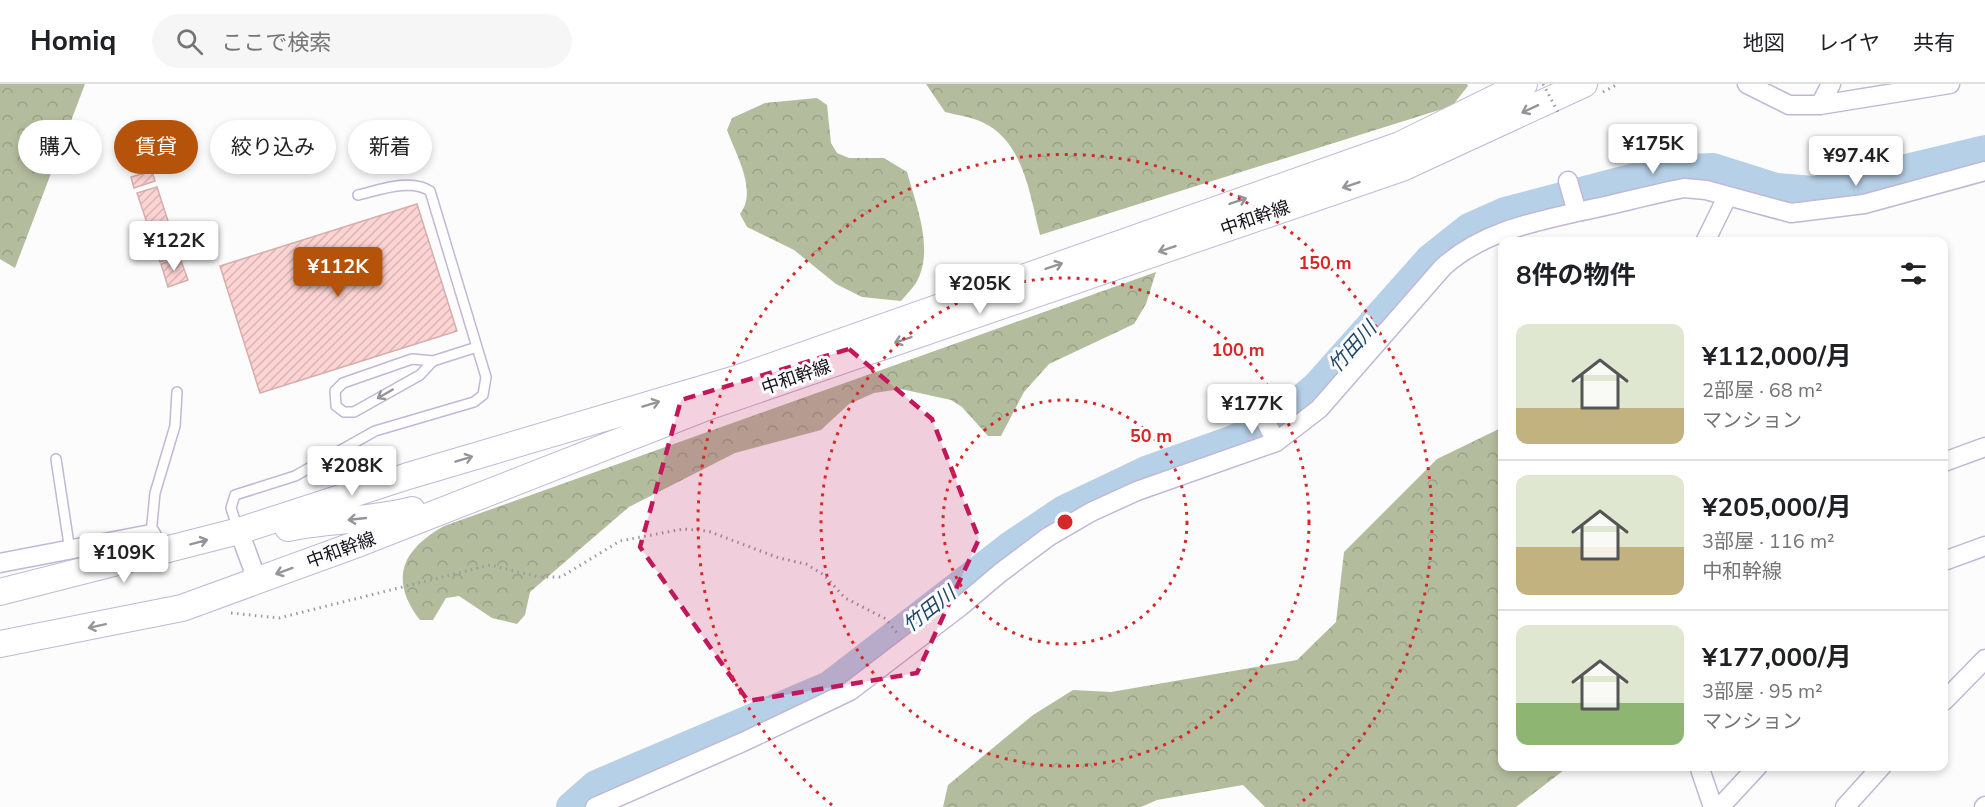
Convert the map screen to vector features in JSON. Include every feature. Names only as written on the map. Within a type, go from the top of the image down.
[{"type":"main road","name":"中和幹線","points":[[0,592],[154,543],[239,531],[408,476],[735,379],[1400,145],[1524,84]]},
{"type":"main road","name":"中和幹線","points":[[0,644],[182,608],[456,505],[706,407],[1402,168],[1584,84]]},
{"type":"main road","points":[[239,531],[252,536],[311,523],[393,515],[433,505],[456,505]]},
{"type":"street","points":[[1747,84],[1789,105],[1820,105],[1950,84]]},
{"type":"street","points":[[1820,105],[1831,84]]},
{"type":"street","points":[[594,807],[743,742],[850,691],[1048,537],[1090,512],[1137,491],[1276,442],[1318,409],[1422,289],[1458,253],[1509,229],[1541,219],[1684,188],[1706,190],[1791,213],[1864,204],[1985,173]]},
{"type":"street","points":[[1568,181],[1577,212]]},
{"type":"street","points":[[1707,237],[1727,197]]},
{"type":"street","points":[[1261,412],[1276,442]]},
{"type":"street","points":[[1948,461],[1985,447]]},
{"type":"street","points":[[239,531],[253,569],[251,583]]},
{"type":"street","points":[[0,562],[70,551],[154,543]]},
{"type":"street","points":[[1948,560],[1985,546]]},
{"type":"street","points":[[1948,570],[1965,554]]},
{"type":"street","points":[[1948,697],[1985,659]]},
{"type":"street","points":[[1701,771],[1713,807]]},
{"type":"street","points":[[1720,807],[1753,771]]},
{"type":"street","points":[[1845,807],[1877,771]]},
{"type":"lane","points":[[239,531],[231,508],[235,495],[296,476],[375,431],[474,402],[483,395],[486,385],[477,347],[430,191],[423,186],[388,187],[358,195]]},
{"type":"lane","points":[[433,361],[420,375],[354,412],[344,412],[336,406],[335,390],[343,383],[412,359],[433,361],[477,347]]},
{"type":"lane","points":[[154,543],[155,493],[174,426],[177,392]]},
{"type":"lane","points":[[57,459],[70,551]]},
{"type":"path","points":[[1543,84],[1558,112]]},
{"type":"path","points":[[225,612],[279,618],[490,566],[539,577],[561,577],[620,541],[683,529],[708,531],[779,558],[806,564],[824,575],[846,598],[886,619]]},
{"type":"highlighted area","points":[[849,349],[932,419],[979,539],[917,673],[748,701],[640,547],[681,400]]},
{"type":"green space","points":[[0,84],[85,84],[71,120],[18,120],[18,174],[51,174],[15,268],[0,259]]},
{"type":"green space","points":[[926,84],[1467,84],[1468,86],[1452,106],[1040,235],[1023,171],[1007,142],[982,122],[945,112]]},
{"type":"green space","points":[[817,98],[827,105],[831,143],[837,153],[849,158],[884,158],[907,172],[919,213],[924,256],[916,283],[901,301],[862,297],[836,284],[794,250],[747,227],[740,214],[747,195],[744,173],[727,130],[732,118],[765,103]]},
{"type":"green space","points":[[1156,272],[1146,304],[1134,324],[1049,364],[1024,392],[1001,436],[988,436],[962,407],[951,400],[901,389],[874,393],[849,404],[821,430],[735,453],[629,507],[530,592],[525,615],[517,624],[492,618],[459,596],[446,598],[433,620],[420,620],[410,605],[404,591],[405,566],[418,545],[444,526]]},
{"type":"green space","points":[[1498,429],[1498,771],[1563,771],[1516,807],[1265,807],[1243,785],[1157,800],[1141,807],[943,807],[948,785],[1033,715],[1073,690],[1111,692],[1297,660],[1336,622],[1344,552],[1437,459]]},
{"type":"building","points":[[153,174],[155,181],[134,188],[131,177]]},
{"type":"building","points":[[157,187],[179,255],[160,262],[137,193]]},
{"type":"building","points":[[417,204],[457,331],[260,393],[220,266]]},
{"type":"building","points":[[180,258],[188,280],[168,287],[161,264]]},
{"type":"waterway","name":"竹田川","points":[[571,807],[596,785],[829,686],[1009,547],[1064,510],[1146,471],[1231,441],[1277,420],[1317,386],[1430,259],[1469,228],[1505,212],[1665,170],[1713,168],[1776,188],[1814,191],[1985,150]]}]
